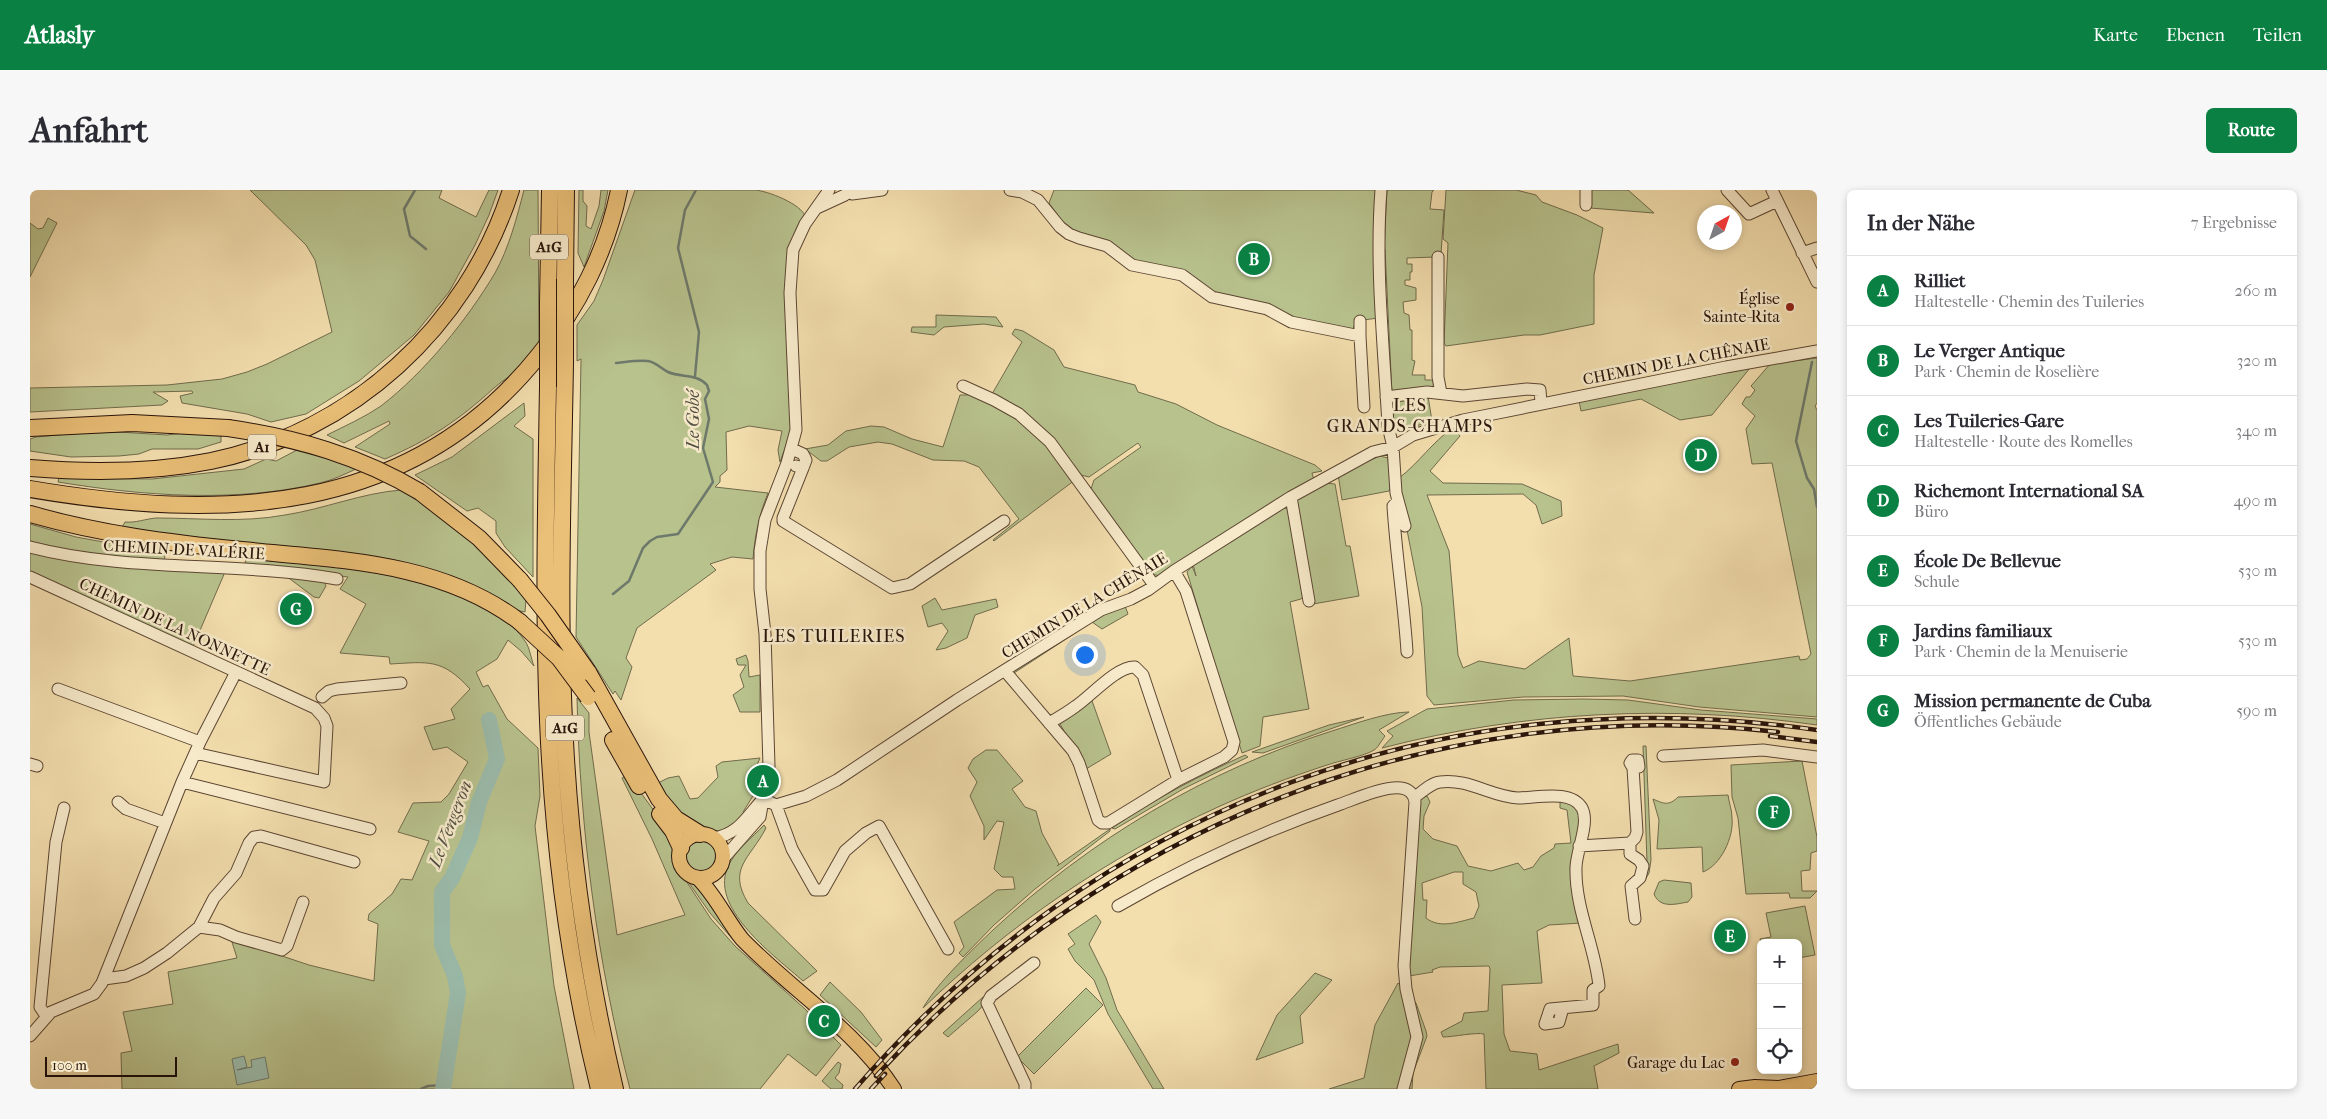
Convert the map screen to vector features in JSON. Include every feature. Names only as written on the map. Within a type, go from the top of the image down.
[{"type":"highway","name":"A1","points":[[30,468],[117,472],[188,465],[258,448],[324,419],[383,379],[434,330],[463,292],[479,265],[498,228],[511,190]]},
{"type":"highway","name":"A1G","points":[[550,190],[546,648],[552,791],[569,934],[585,1028],[598,1089]]},
{"type":"highway","name":"A1G","points":[[566,190],[562,649],[568,789],[584,931],[615,1089]]},
{"type":"highway","points":[[30,489],[144,504],[191,506],[239,505],[286,500],[333,490],[400,465],[442,442],[481,414],[516,382],[554,337],[574,307],[595,264],[612,220],[619,190]]},
{"type":"highway","points":[[30,428],[132,423],[228,428],[276,436],[322,447],[365,463],[420,492],[479,538],[520,580],[548,615],[588,672],[659,798],[679,822],[707,836]]},
{"type":"highway","points":[[30,514],[132,537],[366,564],[416,572],[477,594],[520,622],[559,658],[588,697],[631,773],[670,827],[681,848]]},
{"type":"main road","points":[[720,904],[721,847],[707,836],[690,837],[681,848],[680,859],[683,868],[698,878],[720,904],[742,939],[836,1024],[869,1057],[894,1089]]},
{"type":"main road","points":[[698,878],[711,876],[721,864]]},
{"type":"main road","points":[[1739,1089],[1755,1087],[1778,1088],[1817,1081]]},
{"type":"street","points":[[721,864],[758,820],[762,811],[770,766],[765,634],[760,589],[760,551],[769,508],[792,449],[796,416],[790,301],[791,260],[799,235],[829,190]]},
{"type":"street","points":[[818,207],[847,192],[882,190]]},
{"type":"street","points":[[1010,190],[1022,192],[1038,200],[1060,227],[1069,234],[1107,246],[1132,265],[1182,276],[1212,297],[1267,309],[1291,322],[1360,336]]},
{"type":"street","points":[[1381,190],[1378,230],[1388,426],[1393,447],[1393,471],[1398,502],[1405,526]]},
{"type":"street","points":[[1586,190],[1586,205]]},
{"type":"street","points":[[1727,190],[1749,214],[1777,201]]},
{"type":"street","points":[[1772,190],[1817,282]]},
{"type":"street","points":[[1802,252],[1817,248]]},
{"type":"street","points":[[1438,256],[1438,377],[1441,393]]},
{"type":"street","points":[[1360,321],[1364,407]]},
{"type":"street","name":"CHEMIN DE LA CHÊNAIE","points":[[776,805],[806,796],[837,780],[1005,670],[1101,610],[1131,599],[1291,497],[1373,452],[1393,447],[1410,436],[1453,422],[1541,403],[1817,351]]},
{"type":"street","points":[[963,386],[1019,414],[1050,442],[1154,585]]},
{"type":"street","points":[[1386,397],[1427,392],[1463,396],[1527,389],[1540,390],[1541,403]]},
{"type":"street","points":[[792,449],[803,454],[806,460],[783,521],[892,588],[910,584],[1004,521]]},
{"type":"street","points":[[788,463],[803,468]]},
{"type":"street","points":[[1291,497],[1309,601]]},
{"type":"street","points":[[1398,502],[1394,505],[1395,536],[1407,652]]},
{"type":"street","name":"CHEMIN DE VALÉRIE","points":[[30,548],[85,559],[171,566],[254,569],[337,579]]},
{"type":"street","points":[[1005,670],[1077,758],[1098,820],[1102,823],[1108,823],[1178,780],[1230,753],[1234,742],[1186,591],[1174,570]]},
{"type":"street","name":"CHEMIN DE LA NONNETTE","points":[[30,577],[307,704],[320,712]]},
{"type":"street","points":[[1050,723],[1075,707],[1096,688],[1125,669],[1131,667],[1138,668],[1143,676],[1178,780]]},
{"type":"street","points":[[102,983],[194,753],[236,672]]},
{"type":"street","points":[[307,704],[322,697],[329,691],[337,689],[401,683]]},
{"type":"street","points":[[58,689],[200,742]]},
{"type":"street","points":[[194,753],[324,782],[327,726],[320,712],[322,697]]},
{"type":"street","points":[[1663,756],[1763,750],[1817,757]]},
{"type":"street","points":[[1579,846],[1630,842],[1636,838],[1633,768]]},
{"type":"street","points":[[1415,797],[1435,783],[1446,781],[1473,785],[1511,797],[1572,798],[1579,804],[1585,816],[1576,869],[1577,893],[1585,926],[1590,936],[1599,986],[1593,990],[1593,1005],[1563,1008]]},
{"type":"street","points":[[182,782],[370,829]]},
{"type":"street","points":[[1118,906],[1210,856],[1298,819],[1392,788],[1407,790],[1415,797]]},
{"type":"street","points":[[1403,1089],[1417,1036],[1406,988],[1404,966],[1415,797]]},
{"type":"street","points":[[763,799],[776,805],[792,849],[815,890],[823,890],[845,851],[866,832],[879,826],[948,949]]},
{"type":"street","points":[[707,836],[726,835],[743,824],[763,799]]},
{"type":"street","points":[[118,802],[126,809],[165,823]]},
{"type":"street","points":[[46,1016],[40,1007],[56,842],[64,808]]},
{"type":"street","points":[[30,1036],[46,1016],[66,1004],[71,997],[102,983],[126,976],[152,963],[199,926],[214,898],[236,873],[250,840],[256,836],[354,862]]},
{"type":"street","points":[[1630,842],[1630,854],[1640,860],[1643,866],[1640,878],[1631,886],[1635,919]]},
{"type":"street","points":[[199,926],[220,930],[236,937],[282,950],[287,946],[303,902]]},
{"type":"street","points":[[1025,1089],[1025,1084],[987,1003],[991,996],[1034,963]]},
{"type":"green space","points":[[250,190],[442,190],[439,198],[476,217],[489,190],[498,190],[475,245],[449,292],[414,335],[359,381],[306,414],[271,422],[247,414],[182,403],[180,396],[193,393],[192,391],[153,392],[168,401],[162,405],[30,412],[30,388],[167,385],[222,379],[267,364],[332,332],[315,260],[306,245]]},
{"type":"green space","points":[[524,190],[538,190],[539,346],[529,360],[456,420],[430,437],[385,459],[355,447],[390,424],[389,421],[344,443],[327,435],[362,418],[381,406],[429,361],[458,327],[484,291],[500,263],[512,232]]},
{"type":"green space","points":[[579,190],[583,190],[583,201],[587,206],[586,226],[591,229],[599,206],[601,190],[608,190],[604,211],[584,267],[578,253]]},
{"type":"green space","points":[[635,190],[755,190],[768,193],[791,203],[802,211],[805,216],[797,227],[790,244],[791,432],[780,462],[778,450],[782,431],[749,426],[726,432],[727,470],[720,476],[720,482],[715,487],[768,493],[758,525],[753,559],[732,557],[710,564],[716,570],[637,628],[626,658],[632,667],[621,700],[615,691],[613,694],[576,637],[581,359],[577,361],[577,325],[594,301]]},
{"type":"green space","points":[[1054,190],[1378,190],[1378,318],[1356,321],[1353,329],[1295,319],[1218,294],[1208,289],[1188,272],[1137,261],[1066,226],[1049,203]]},
{"type":"green space","points":[[1387,190],[1434,190],[1432,192],[1430,209],[1444,210],[1441,254],[1435,257],[1407,258],[1407,264],[1412,264],[1412,272],[1410,272],[1410,280],[1405,280],[1405,285],[1416,288],[1416,300],[1403,302],[1404,313],[1409,315],[1410,330],[1412,330],[1412,360],[1415,361],[1412,375],[1425,375],[1425,380],[1434,380],[1433,388],[1392,394],[1384,249]]},
{"type":"green space","points":[[1446,190],[1516,190],[1536,195],[1542,202],[1577,215],[1603,228],[1594,275],[1594,324],[1540,335],[1524,335],[1446,346],[1444,343],[1448,243],[1443,239]]},
{"type":"green space","points":[[1590,190],[1628,190],[1654,213],[1590,208]]},
{"type":"green space","points":[[48,218],[57,223],[30,277],[30,223],[38,229],[43,228]]},
{"type":"green space","points":[[936,315],[996,317],[1003,327],[984,324],[944,327],[934,335],[911,332],[912,327],[936,327]]},
{"type":"green space","points":[[1015,329],[1023,331],[1054,350],[1064,367],[1135,385],[1138,392],[1176,404],[1217,425],[1315,465],[1322,471],[1312,473],[1314,480],[1247,518],[1160,576],[1151,574],[1091,489],[1094,480],[1141,447],[1138,443],[1089,477],[1081,475],[1053,439],[992,394],[1022,342],[1012,334]]},
{"type":"green space","points":[[1817,358],[1817,403],[1815,406],[1817,410],[1817,717],[1699,707],[1623,696],[1523,697],[1434,705],[1427,696],[1422,607],[1399,489],[1399,478],[1453,428],[1460,436],[1430,471],[1443,483],[1522,484],[1561,501],[1562,516],[1542,524],[1536,505],[1523,494],[1427,495],[1449,551],[1458,655],[1463,668],[1479,661],[1525,669],[1569,638],[1573,676],[1630,681],[1799,656],[1800,660],[1807,659],[1811,654],[1772,463],[1752,464],[1746,429],[1755,416],[1742,404],[1746,397],[1750,397],[1755,390],[1751,386],[1770,364]]},
{"type":"green space","points":[[1750,368],[1712,415],[1680,420],[1641,399],[1581,411],[1579,401]]},
{"type":"green space","points":[[971,393],[1008,413],[1035,433],[1075,480],[994,541],[1019,519],[979,467],[964,461],[933,460],[892,444],[878,442],[849,447],[827,461],[821,461],[805,449],[828,445],[846,431],[871,426],[884,427],[912,439],[943,447],[960,395]]},
{"type":"green space","points":[[1428,396],[1432,421],[1397,432],[1393,421],[1395,401]]},
{"type":"green space","points":[[524,403],[525,416],[514,426],[533,439],[533,577],[505,547],[496,533],[496,521],[478,508],[467,511],[415,475],[452,457]]},
{"type":"green space","points":[[102,431],[167,435],[191,432],[221,436],[221,442],[198,449],[152,449],[139,454],[119,456],[71,457],[30,451],[30,439],[36,437]]},
{"type":"green space","points":[[297,450],[321,455],[356,469],[325,482],[288,489],[223,495],[156,494],[58,482],[59,478],[152,479],[244,469],[266,459],[276,461]]},
{"type":"green space","points":[[1380,456],[1388,458],[1391,487],[1389,491],[1342,500],[1338,474]]},
{"type":"green space","points":[[1325,483],[1335,484],[1346,546],[1350,546],[1359,596],[1313,604],[1295,499]]},
{"type":"green space","points":[[401,490],[436,512],[469,538],[526,599],[525,612],[515,610],[460,579],[415,565],[374,557],[121,529],[125,522],[156,518],[253,519],[269,517],[300,512],[372,494]]},
{"type":"green space","points":[[1282,507],[1290,510],[1305,595],[1301,599],[1290,602],[1309,709],[1263,717],[1260,746],[1242,753],[1187,572],[1192,566],[1196,576],[1193,564]]},
{"type":"green space","points":[[30,524],[76,537],[165,553],[164,569],[225,572],[192,649],[30,572]]},
{"type":"green space","points":[[246,559],[355,570],[396,577],[436,587],[472,600],[503,618],[525,641],[534,666],[508,640],[497,659],[476,672],[483,687],[488,685],[507,719],[538,748],[540,796],[535,826],[554,986],[574,1089],[122,1089],[121,1053],[132,1051],[123,1012],[173,1004],[168,972],[237,958],[231,939],[309,965],[374,981],[378,924],[368,920],[369,914],[392,894],[401,879],[412,880],[429,841],[398,832],[413,803],[441,802],[449,794],[468,762],[447,747],[433,750],[424,727],[455,719],[451,709],[470,689],[460,679],[451,672],[434,664],[390,664],[389,657],[340,653],[366,604],[340,589],[348,577],[245,563]]},
{"type":"green space","points":[[286,576],[324,582],[326,586],[319,598],[314,597]]},
{"type":"green space","points":[[935,598],[942,610],[996,599],[998,607],[975,615],[967,638],[946,648],[936,650],[948,631],[942,623],[928,627],[922,606]]},
{"type":"green space","points":[[1125,606],[1128,614],[1102,629],[1092,622],[1014,673],[1012,671],[1103,614]]},
{"type":"green space","points":[[746,655],[749,677],[760,675],[760,712],[740,712],[733,695],[744,687],[740,675],[746,665],[738,665],[736,659]]},
{"type":"green space","points":[[577,698],[589,713],[589,732],[617,935],[685,915],[652,839],[622,778],[628,775],[665,826],[675,847],[677,867],[711,919],[735,946],[805,1009],[841,1045],[816,1076],[788,1054],[760,1089],[630,1089],[608,992],[592,895],[582,797]]},
{"type":"green space","points":[[1091,698],[1111,754],[1086,769],[1060,724],[1061,721]]},
{"type":"green space","points":[[1514,700],[1628,700],[1701,710],[1817,719],[1817,725],[1763,718],[1708,715],[1653,713],[1599,715],[1544,719],[1490,726],[1382,748],[1393,736],[1387,731],[1427,709]]},
{"type":"green space","points":[[1409,712],[1379,730],[1385,736],[1377,748],[1370,752],[1299,774],[1231,801],[1177,827],[1099,871],[1025,921],[923,1008],[955,967],[1030,897],[1069,866],[1152,811],[1239,766],[1285,747],[1370,719]]},
{"type":"green space","points":[[1364,717],[1263,753],[1252,752],[1329,725]]},
{"type":"green space","points":[[1643,746],[1646,746],[1651,860],[1649,873],[1644,882],[1647,862]]},
{"type":"green space","points":[[986,750],[997,750],[1023,781],[1012,789],[1025,807],[1036,811],[1042,833],[1059,864],[1057,866],[1110,829],[1110,831],[1035,889],[994,925],[963,957],[959,953],[964,947],[954,922],[997,890],[1015,889],[1013,877],[1002,877],[994,869],[1004,822],[997,821],[984,840],[984,826],[970,796],[977,782],[968,768],[973,759]]},
{"type":"green space","points":[[1245,755],[1248,757],[1183,789],[1115,829],[1112,828],[1177,788]]},
{"type":"green space","points":[[760,758],[757,765],[762,767],[756,791],[743,812],[746,815],[731,826],[718,831],[706,831],[695,826],[685,818],[656,784],[668,778],[679,776],[690,799],[698,798],[718,777],[716,766],[722,762]]},
{"type":"green space","points":[[1802,761],[1817,837],[1817,851],[1811,853],[1810,870],[1801,871],[1802,891],[1817,891],[1810,898],[1790,898],[1789,893],[1746,894],[1738,818],[1732,797],[1731,765]]},
{"type":"green space","points":[[1728,795],[1732,815],[1731,833],[1721,857],[1709,868],[1703,872],[1702,847],[1657,849],[1659,820],[1653,799],[1666,803],[1672,802],[1678,797]]},
{"type":"green space","points":[[1427,796],[1430,802],[1424,816],[1423,829],[1433,839],[1457,846],[1468,866],[1491,871],[1518,863],[1524,870],[1533,867],[1541,856],[1554,848],[1555,844],[1571,843],[1567,810],[1560,808],[1560,800],[1565,800],[1580,812],[1581,923],[1549,925],[1537,931],[1542,983],[1502,985],[1504,1034],[1510,1051],[1537,1054],[1539,1070],[1618,1044],[1619,1053],[1594,1066],[1598,1089],[1486,1089],[1484,1034],[1443,1037],[1441,1032],[1462,1021],[1464,1013],[1488,1011],[1490,969],[1489,966],[1440,967],[1432,970],[1433,972],[1409,976],[1418,799]],"holes":[[[1454,872],[1463,872],[1463,884],[1476,892],[1479,906],[1474,918],[1443,924],[1426,918],[1427,900],[1423,900],[1422,883]]]},
{"type":"green space","points":[[764,825],[766,828],[740,872],[742,891],[748,903],[817,971],[803,981],[777,959],[749,931],[737,916],[728,900],[725,885],[727,869],[738,851]]},
{"type":"green space","points":[[701,839],[708,840],[713,844],[717,849],[717,863],[713,868],[708,872],[701,873],[694,872],[689,868],[685,863],[684,856],[685,849],[689,844],[694,840]]},
{"type":"green space","points":[[687,880],[697,882],[735,942],[710,913]]},
{"type":"green space","points":[[1664,880],[1691,883],[1692,897],[1688,902],[1678,904],[1664,904],[1660,902],[1654,894],[1659,882]]},
{"type":"green space","points":[[1805,906],[1815,955],[1802,957],[1802,939],[1760,939],[1771,937],[1766,913]]},
{"type":"green space","points":[[1096,915],[1101,922],[1089,944],[1106,978],[1117,1010],[1164,1089],[1153,1089],[1108,1014],[1094,980],[1075,961],[1068,949],[1075,944],[1068,934]]},
{"type":"green space","points":[[1315,973],[1332,980],[1300,1016],[1303,1043],[1256,1060],[1277,1015]]},
{"type":"green space","points":[[830,982],[861,1012],[882,1040],[876,1047],[820,995]]},
{"type":"green space","points":[[1398,983],[1416,1003],[1427,1036],[1413,1073],[1412,1089],[1329,1089],[1364,1078],[1375,1025]]},
{"type":"green space","points":[[1086,988],[1103,1005],[1034,1074],[1017,1057]]},
{"type":"green space","points":[[983,997],[986,1002],[978,1011],[948,1037],[943,1033]]},
{"type":"green space","points":[[838,1062],[841,1064],[839,1073],[835,1078],[843,1085],[842,1089],[831,1089],[822,1081]]},
{"type":"shaded area","points":[[244,1056],[247,1067],[237,1070],[252,1067],[251,1060],[265,1057],[269,1078],[237,1085],[232,1059]]},
{"type":"waterway","name":"Le Gobé","points":[[415,190],[404,209],[410,236],[426,249]]},
{"type":"waterway","points":[[695,376],[699,332],[678,248],[685,210],[696,190]]},
{"type":"waterway","name":"Le Gobé","points":[[613,594],[629,581],[643,548],[650,541],[657,537],[678,534],[713,482],[703,448],[709,419],[705,399],[709,391],[707,385],[694,377],[668,372],[648,361],[616,363]]},
{"type":"waterway","points":[[1812,362],[1796,441],[1807,478],[1814,489],[1817,507]]},
{"type":"waterway","name":"Le Vengeron","points":[[443,1089],[458,993],[455,976],[442,945],[442,892],[452,878],[470,838],[479,802],[497,759],[489,720]]},
{"type":"waterway","points":[[421,1089],[428,1086],[443,1085]]},
{"type":"railway","points":[[855,1089],[951,990],[1056,906],[1169,837],[1289,783],[1414,745],[1545,724],[1679,718],[1817,730]]},
{"type":"railway","points":[[876,1076],[967,988],[1066,911],[1173,847],[1286,796],[1404,758],[1526,734],[1651,725],[1778,732]]},
{"type":"railway","points":[[1770,736],[1817,742]]},
{"type":"railway","points":[[871,1089],[885,1074]]},
{"type":"place","name":"Le Verger Antique","points":[[1254,259]]},
{"type":"place","name":"Église Sainte-Rita","points":[[1790,307]]},
{"type":"place","name":"Richemont International SA","points":[[1701,455]]},
{"type":"place","name":"Mission permanente de Cuba","points":[[296,609]]},
{"type":"place","name":"Rilliet","points":[[763,781]]},
{"type":"place","name":"Jardins familiaux","points":[[1774,812]]},
{"type":"place","name":"École De Bellevue","points":[[1730,936]]},
{"type":"place","name":"Les Tuileries-Gare","points":[[824,1021]]},
{"type":"place","name":"Garage du Lac","points":[[1735,1062]]},
{"type":"district","name":"LES GRANDS-CHAMPS","points":[[1410,415]]},
{"type":"district","name":"LES TUILERIES","points":[[834,636]]}]
